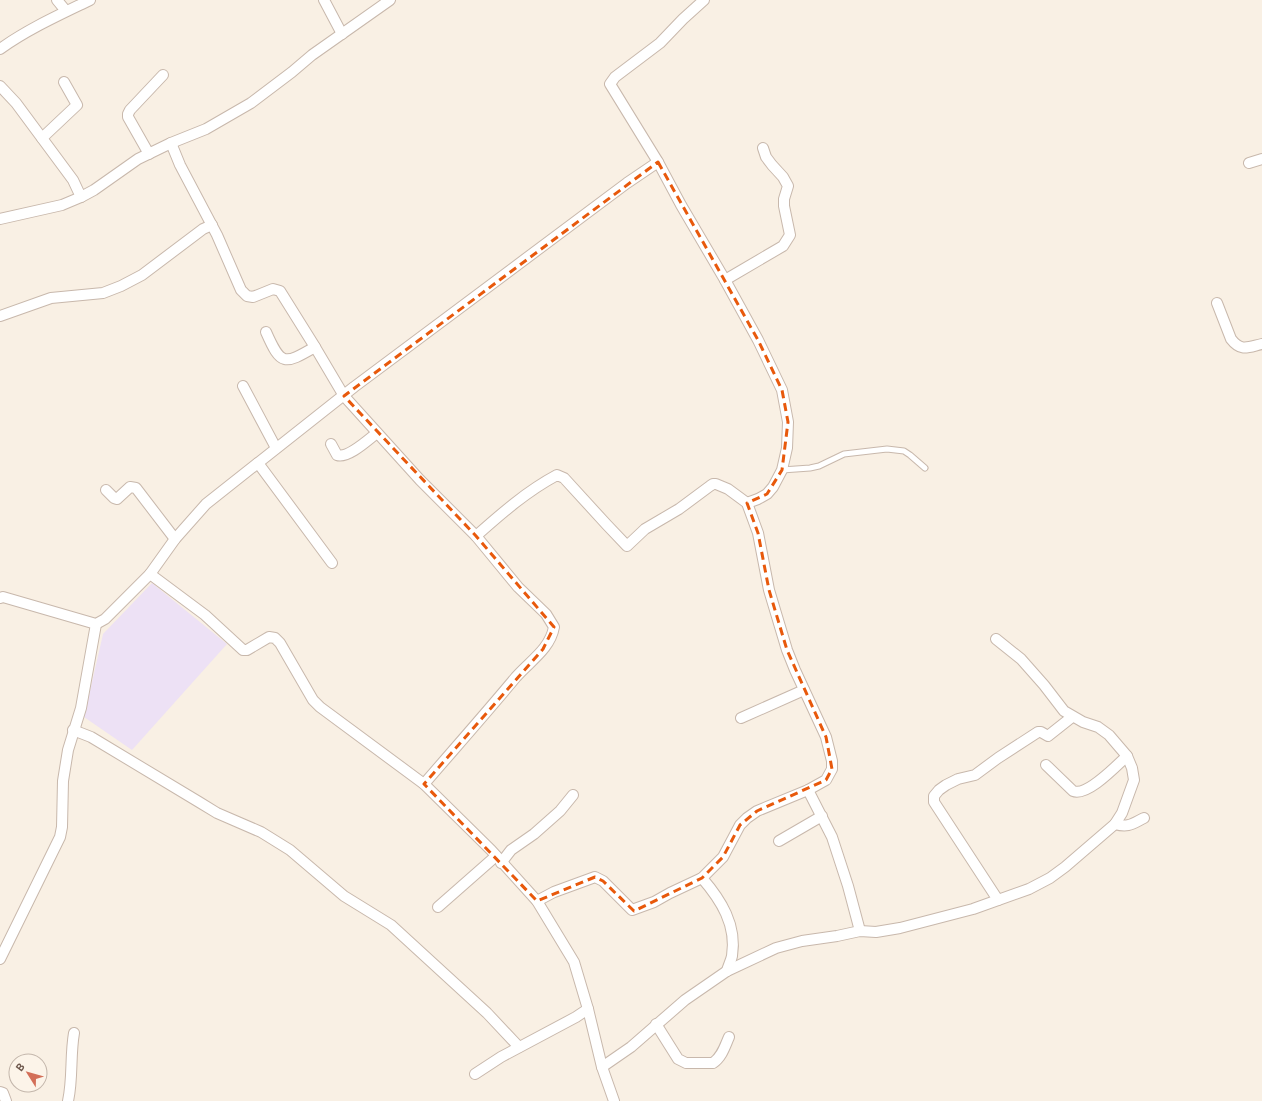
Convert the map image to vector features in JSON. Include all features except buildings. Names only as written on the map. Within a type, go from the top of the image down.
[{"type":"street","points":[[57,0],[66,11]]},
{"type":"street","points":[[0,49],[18,36],[48,19],[90,0]]},
{"type":"street","points":[[324,0],[342,34]]},
{"type":"street","points":[[0,219],[62,205],[81,197],[149,154],[171,143],[206,129],[251,103],[342,34],[390,0]]},
{"type":"street","points":[[704,0],[660,43],[614,77],[610,84],[658,162],[671,188],[725,280],[758,340],[782,390],[788,422],[787,448],[782,470],[773,487],[767,494],[747,503]]},
{"type":"street","points":[[149,154],[128,117],[128,114],[163,75]]},
{"type":"street","points":[[42,138],[77,105],[64,82]]},
{"type":"street","points":[[0,86],[16,103],[73,180],[81,197]]},
{"type":"street","points":[[171,143],[180,165],[212,225],[241,290],[247,296],[253,297],[274,289],[280,290],[344,396],[420,480],[476,536],[518,587],[546,614],[554,627],[552,637],[543,649],[517,676],[487,713],[424,784]]},
{"type":"street","points":[[725,280],[784,246],[790,235],[784,209],[784,199],[788,186],[784,177],[766,157],[763,148]]},
{"type":"street","points":[[1249,163],[1262,158]]},
{"type":"street","points":[[0,598],[4,597],[96,624],[106,620],[150,574],[175,539],[206,504],[344,396],[627,183],[658,162]]},
{"type":"street","points":[[0,316],[51,298],[104,293],[121,286],[142,275],[203,229],[212,225]]},
{"type":"street","points":[[1217,303],[1234,344],[1240,348],[1262,344]]},
{"type":"street","points":[[266,332],[279,357],[286,360],[295,358],[315,347]]},
{"type":"street","points":[[243,386],[276,448]]},
{"type":"street","points":[[331,444],[337,454],[342,456],[358,448],[377,433]]},
{"type":"street","points":[[258,463],[332,563]]},
{"type":"street","points":[[476,536],[512,504],[557,474],[564,478],[627,546],[645,529],[679,509],[713,484],[728,489],[747,503],[758,533],[769,590],[787,650],[826,737],[832,761],[832,769],[826,780],[808,790],[757,811],[747,818],[740,825],[723,857],[702,878],[654,902],[634,911],[630,909],[603,881],[595,877],[554,892],[537,901]]},
{"type":"street","points":[[106,490],[117,499],[130,487],[136,488],[175,539]]},
{"type":"street","points":[[150,574],[205,615],[244,650],[247,650],[269,637],[275,638],[280,642],[313,700],[320,707],[424,784],[537,901],[574,962],[588,1009],[602,1067],[614,1101]]},
{"type":"street","points":[[0,959],[60,837],[62,827],[63,781],[68,750],[82,708],[96,624]]},
{"type":"street","points":[[602,1067],[631,1048],[656,1024],[696,992],[727,971],[776,948],[802,941],[860,931],[876,932],[900,928],[973,909],[1029,889],[1050,878],[1087,850],[1115,824],[1122,813],[1134,780],[1132,768],[1127,756],[1109,735],[1098,727],[1072,717],[1064,711],[1021,659],[996,639]]},
{"type":"street","points":[[741,718],[804,690]]},
{"type":"street","points":[[998,900],[934,802],[934,796],[946,785],[958,779],[975,775],[1038,732],[1048,736],[1072,717]]},
{"type":"street","points":[[74,730],[91,737],[217,813],[261,832],[290,850],[344,896],[391,925],[487,1013],[519,1048]]},
{"type":"street","points":[[1046,765],[1073,791],[1078,793],[1096,783],[1127,756]]},
{"type":"street","points":[[808,790],[832,837],[848,886],[860,931]]},
{"type":"street","points":[[438,907],[534,834],[560,811],[572,795]]},
{"type":"street","points":[[779,842],[822,816]]},
{"type":"street","points":[[1115,824],[1123,827],[1129,826],[1144,818]]},
{"type":"street","points":[[702,878],[712,889],[721,903],[728,916],[731,926],[732,956],[727,971]]},
{"type":"street","points":[[476,1074],[501,1057],[576,1017],[588,1009]]},
{"type":"street","points":[[656,1024],[678,1059],[686,1063],[713,1063],[721,1054],[729,1037]]},
{"type":"street","points":[[68,1101],[70,1092],[74,1033]]},
{"type":"street","points":[[0,1092],[3,1093],[6,1101]]},
{"type":"lane","points":[[782,470],[810,468],[819,466],[844,454],[887,449],[904,451],[925,468]]},
{"type":"highlighted area","points":[[658,162],[758,340],[782,390],[788,422],[782,470],[767,494],[747,503],[758,533],[769,590],[787,650],[826,737],[832,769],[826,780],[757,811],[740,825],[723,857],[702,878],[634,911],[603,881],[595,877],[537,901],[424,784],[543,649],[554,627],[476,536],[344,396]]},
{"type":"shaded area","points":[[152,583],[227,644],[132,750],[84,717],[103,634]]}]
